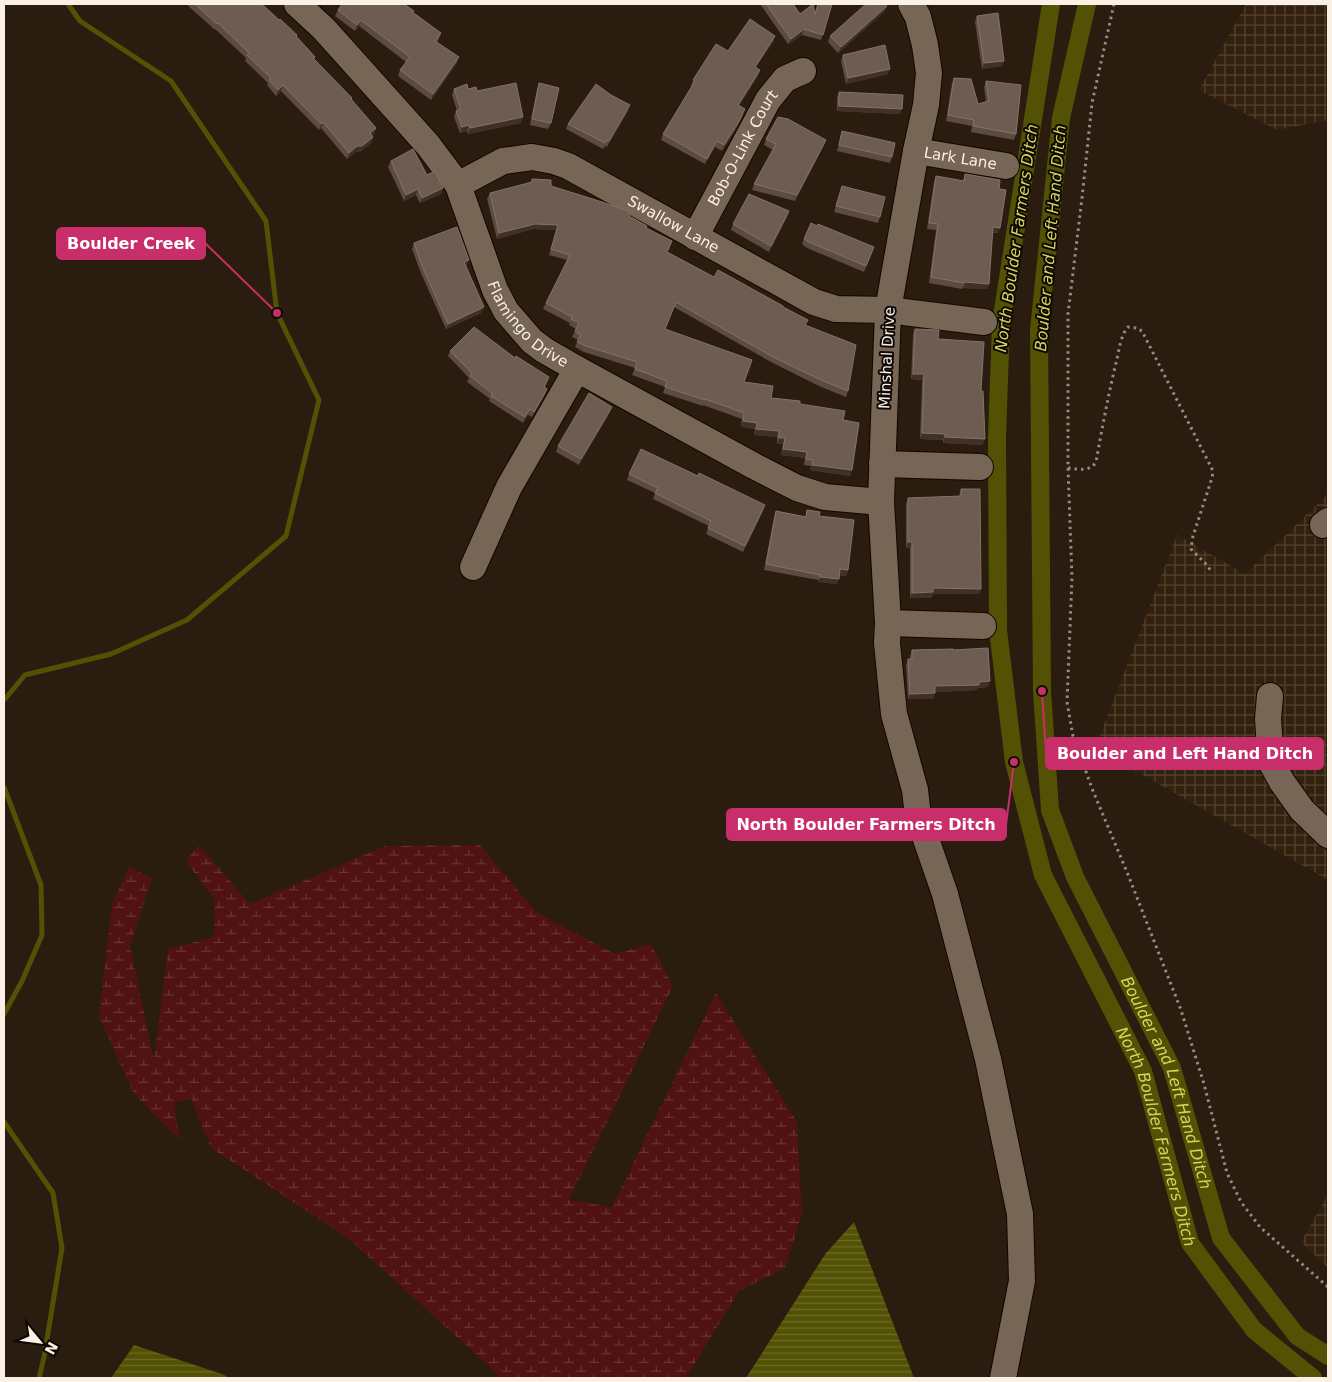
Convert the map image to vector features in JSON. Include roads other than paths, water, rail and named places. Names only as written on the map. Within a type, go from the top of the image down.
[{"type":"street","name":"Flamingo Drive","points":[[299,4],[428,144],[458,185],[495,290],[506,311],[532,341],[578,369],[754,466],[798,488],[825,497],[881,502]]},
{"type":"street","name":"Minshal Drive","points":[[911,4],[918,17],[925,44],[929,73],[926,105],[888,310],[881,502],[888,622],[887,643],[894,714],[915,790],[918,816],[945,894],[988,1059],[1020,1214],[1022,1281],[1003,1378]]},
{"type":"street","name":"Bob-O-Link Court","points":[[695,237],[768,100],[785,79],[802,71]]},
{"type":"street","name":"Lark Lane","points":[[916,151],[1006,166]]},
{"type":"street","name":"Swallow Lane","points":[[458,185],[503,161],[532,157],[554,161],[568,166],[814,302],[836,309],[888,310],[984,322]]},
{"type":"street","points":[[473,567],[509,487],[578,369]]},
{"type":"street","points":[[882,464],[980,467]]},
{"type":"street","points":[[888,622],[983,626]]},
{"type":"street","points":[[1270,696],[1268,720],[1271,762],[1282,782],[1302,810],[1328,835]]},
{"type":"waterway","points":[[4,700],[25,675],[111,654],[187,620],[286,536],[319,400],[277,313],[266,221],[171,81],[80,21],[68,4]]},
{"type":"waterway","name":"North Boulder Farmers Ditch","points":[[1051,4],[1001,323],[997,437],[998,630],[1014,762],[1043,875],[1143,1071],[1190,1243],[1254,1330],[1313,1378]]},
{"type":"waterway","name":"Boulder and Left Hand Ditch","points":[[1087,4],[1061,118],[1039,330],[1042,691],[1050,810],[1075,877],[1172,1068],[1221,1238],[1297,1336],[1328,1356]]},
{"type":"waterway","points":[[4,787],[41,885],[42,935],[22,981],[4,1014]]},
{"type":"waterway","points":[[4,1122],[53,1193],[62,1248],[39,1378]]},
{"type":"place","name":"Boulder Creek","points":[[277,313]]},
{"type":"place","name":"Boulder and Left Hand Ditch","points":[[1042,691]]},
{"type":"place","name":"North Boulder Farmers Ditch","points":[[1014,762]]}]
